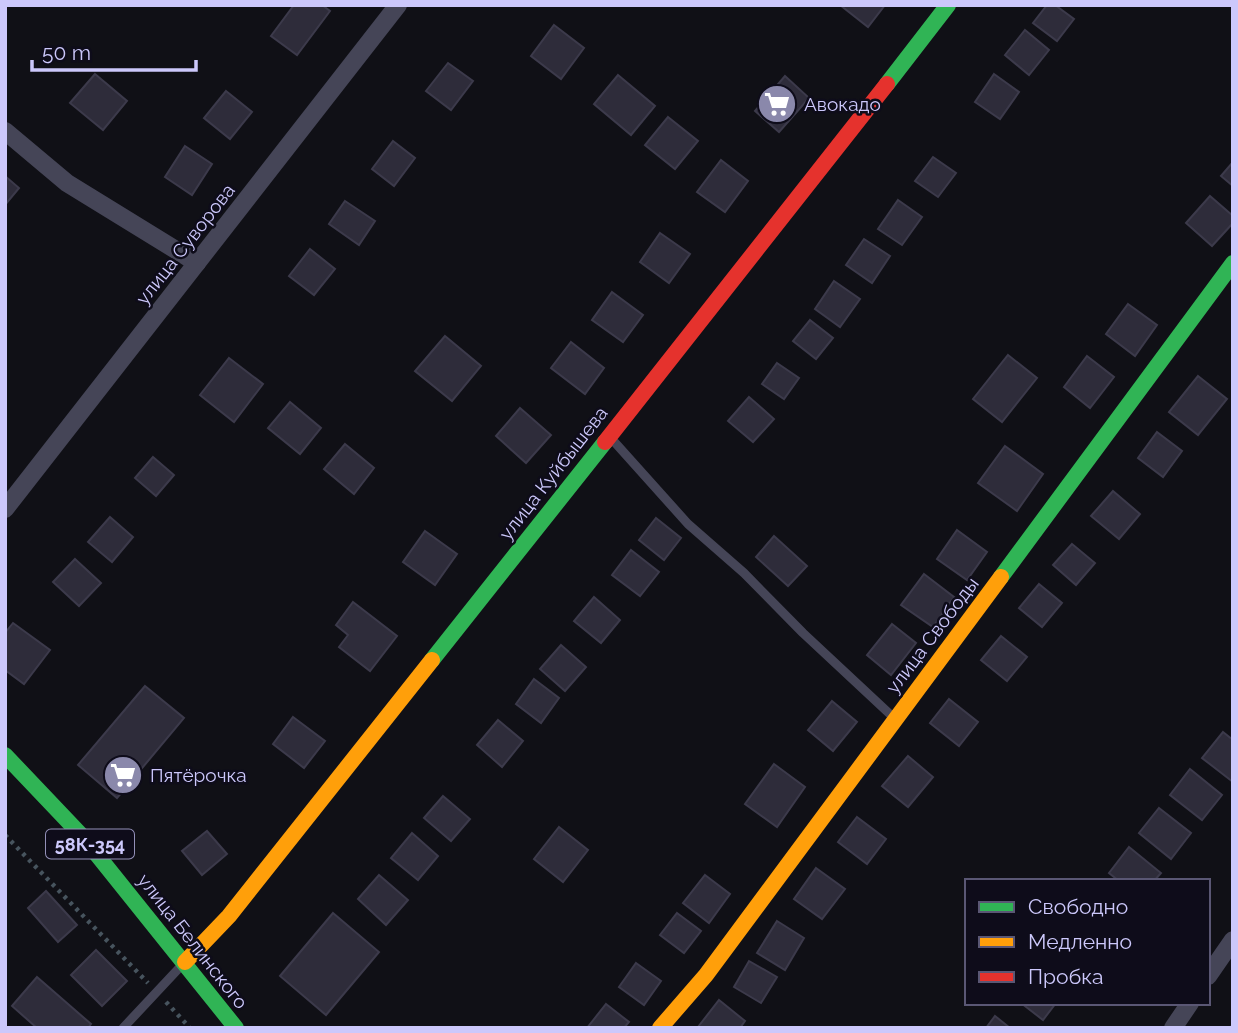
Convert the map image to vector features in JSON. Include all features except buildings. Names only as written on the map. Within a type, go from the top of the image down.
[{"type":"main road","name":"улица Куйбышева","points":[[185,962],[229,916],[792,207],[948,5]]},
{"type":"main road","name":"улица Свободы","points":[[660,1028],[706,975],[1233,263]]},
{"type":"main road","name":"улица Белинского","points":[[5,755],[82,835],[236,1028]]},
{"type":"street","name":"улица Суворова","points":[[5,509],[398,5]]},
{"type":"street","points":[[5,131],[67,183],[197,264]]},
{"type":"street","points":[[1210,973],[1233,940]]},
{"type":"street","points":[[1173,1028],[1189,1005]]},
{"type":"lane","points":[[608,436],[688,524],[744,573],[803,634],[895,719]]},
{"type":"lane","points":[[124,1028],[185,962]]},
{"type":"path","points":[[5,835],[190,1028]]},
{"type":"traffic: fast","points":[[887,84],[948,5]]},
{"type":"traffic: fast","points":[[1001,577],[1233,263]]},
{"type":"traffic: fast","points":[[432,660],[605,442]]},
{"type":"traffic: fast","points":[[5,755],[82,836],[236,1028]]},
{"type":"traffic: slow","points":[[660,1028],[706,975],[1001,577]]},
{"type":"traffic: slow","points":[[185,962],[229,916],[432,660]]},
{"type":"traffic: jam","points":[[605,442],[887,84]]},
{"type":"place","name":"Авокадо","points":[[777,104]]},
{"type":"place","name":"Пятёрочка","points":[[123,775]]}]
